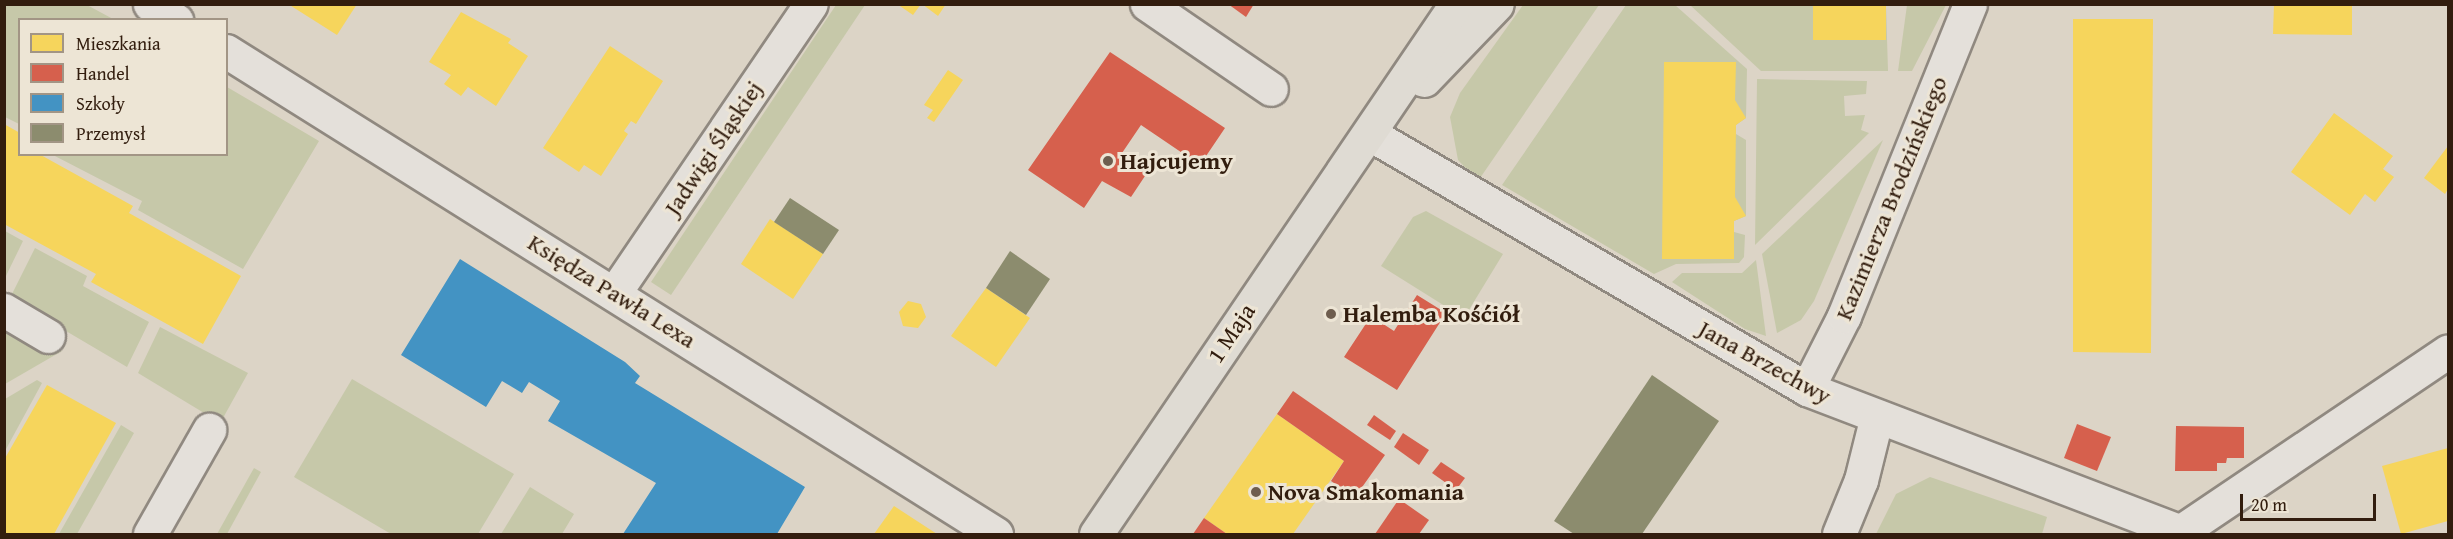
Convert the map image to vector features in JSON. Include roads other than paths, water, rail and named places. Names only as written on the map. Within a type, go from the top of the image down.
[{"type":"main road","name":"1 Maja","points":[[1096,534],[1370,134],[1456,4]]},
{"type":"main road","name":"1 Maja","points":[[1370,134],[1497,4]]},
{"type":"street","name":"Jadwigi Śląskiej","points":[[615,292],[811,4]]},
{"type":"street","points":[[1147,4],[1271,89]]},
{"type":"street","name":"Kazimierza Brodzińskiego","points":[[1807,389],[1844,316],[1970,4]]},
{"type":"street","name":"Księdza Pawła Lexa","points":[[228,52],[615,292],[996,534]]},
{"type":"street","name":"Jana Brzechwy","points":[[1370,134],[1807,389],[1876,420],[2183,533]]},
{"type":"street","points":[[4,310],[48,336]]},
{"type":"street","points":[[2183,533],[2448,351]]},
{"type":"street","points":[[1839,534],[1861,480],[1876,420]]},
{"type":"street","points":[[150,534],[209,430]]},
{"type":"place","name":"Hajcujemy","points":[[1108,161]]},
{"type":"place","name":"Halemba Kośćiół","points":[[1331,314]]},
{"type":"place","name":"Nova Smakomania","points":[[1256,492]]}]
